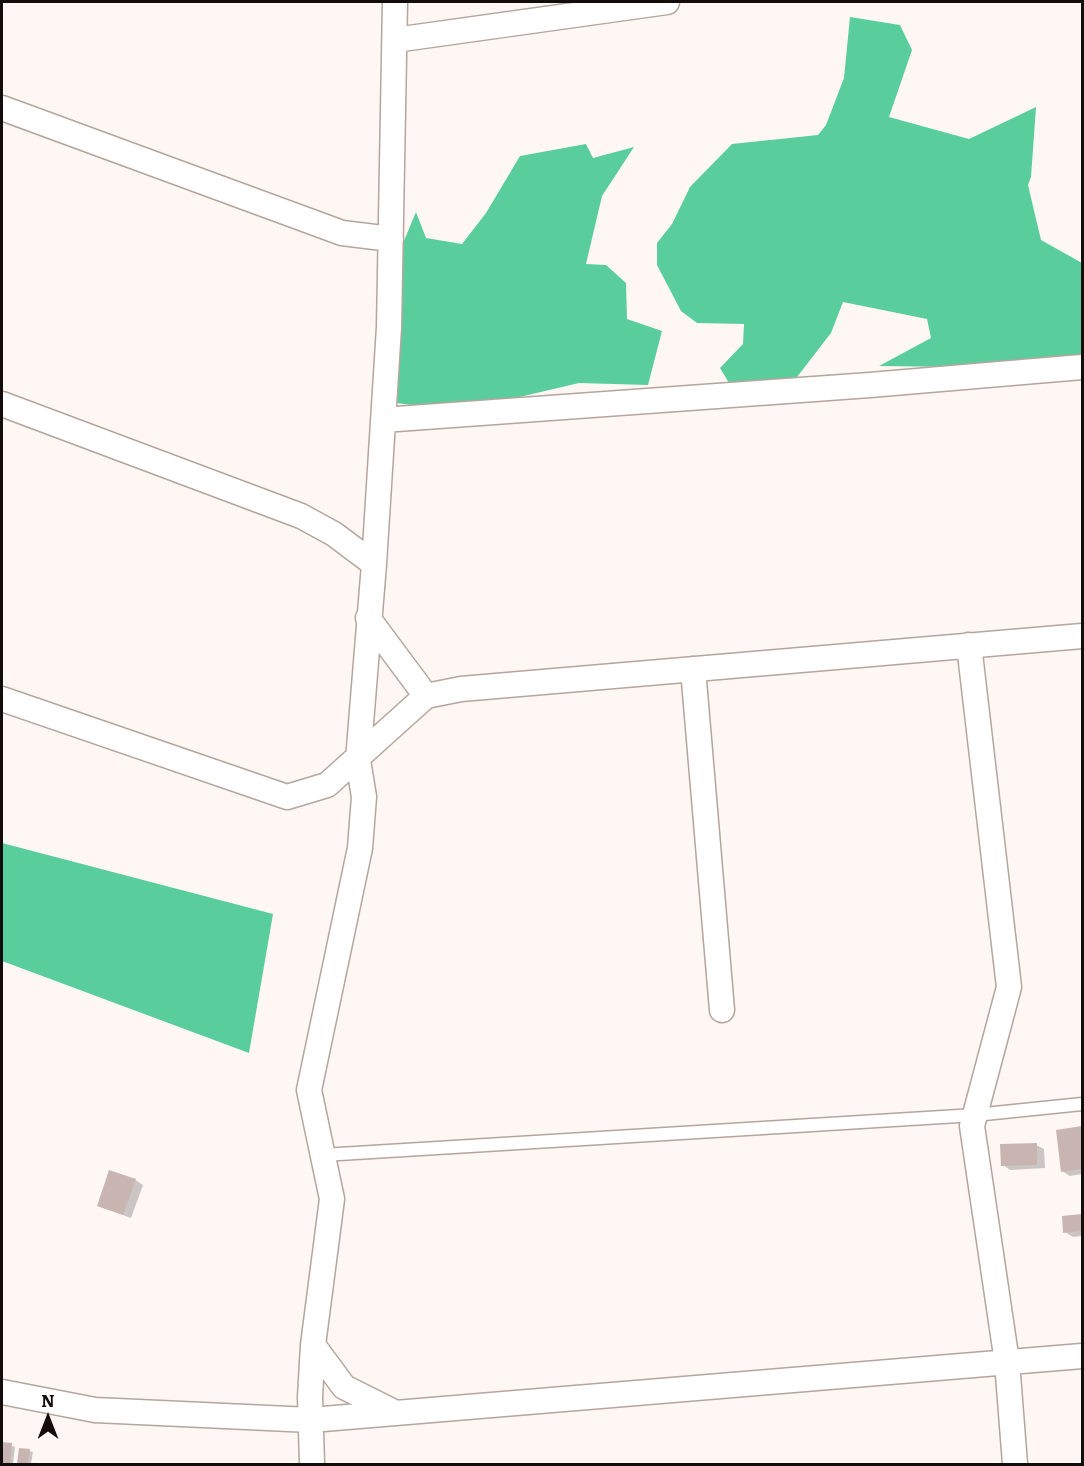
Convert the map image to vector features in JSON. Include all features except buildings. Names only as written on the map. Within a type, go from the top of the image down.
[{"type":"street","points":[[312,1464],[313,1345],[332,1199],[309,1090],[360,848],[364,797],[358,760],[374,564],[389,327],[395,2]]},
{"type":"street","points":[[395,40],[667,2]]},
{"type":"street","points":[[2,108],[342,233],[391,239]]},
{"type":"street","points":[[383,420],[859,386],[1083,367]]},
{"type":"street","points":[[2,404],[301,516],[334,534],[374,564]]},
{"type":"street","points":[[368,618],[426,696]]},
{"type":"street","points":[[2,699],[287,797],[327,785],[358,760],[426,696],[461,688],[1083,636]]},
{"type":"street","points":[[969,645],[1009,987],[972,1126],[1007,1362],[1016,1464]]},
{"type":"street","points":[[693,669],[722,1010]]},
{"type":"street","points":[[313,1345],[344,1387],[396,1413]]},
{"type":"street","points":[[2,1392],[95,1410],[311,1420],[1083,1356]]},
{"type":"lane","points":[[323,1155],[975,1115],[1083,1104]]},
{"type":"green space","points":[[850,17],[900,25],[912,50],[889,117],[969,139],[1036,107],[1031,177],[1028,185],[1041,240],[1082,263],[1082,360],[957,367],[879,366],[931,338],[927,319],[843,302],[831,333],[797,377],[732,388],[720,368],[743,344],[744,324],[697,323],[681,311],[657,265],[657,243],[672,224],[690,187],[732,144],[818,135],[826,125],[844,78]]},
{"type":"green space","points":[[586,144],[593,158],[634,147],[602,196],[586,264],[606,265],[626,283],[627,319],[662,331],[648,385],[579,383],[460,411],[396,403],[389,382],[401,248],[416,212],[426,238],[462,244],[486,213],[520,156]]},
{"type":"green space","points":[[2,843],[273,914],[249,1053],[2,961]]}]
